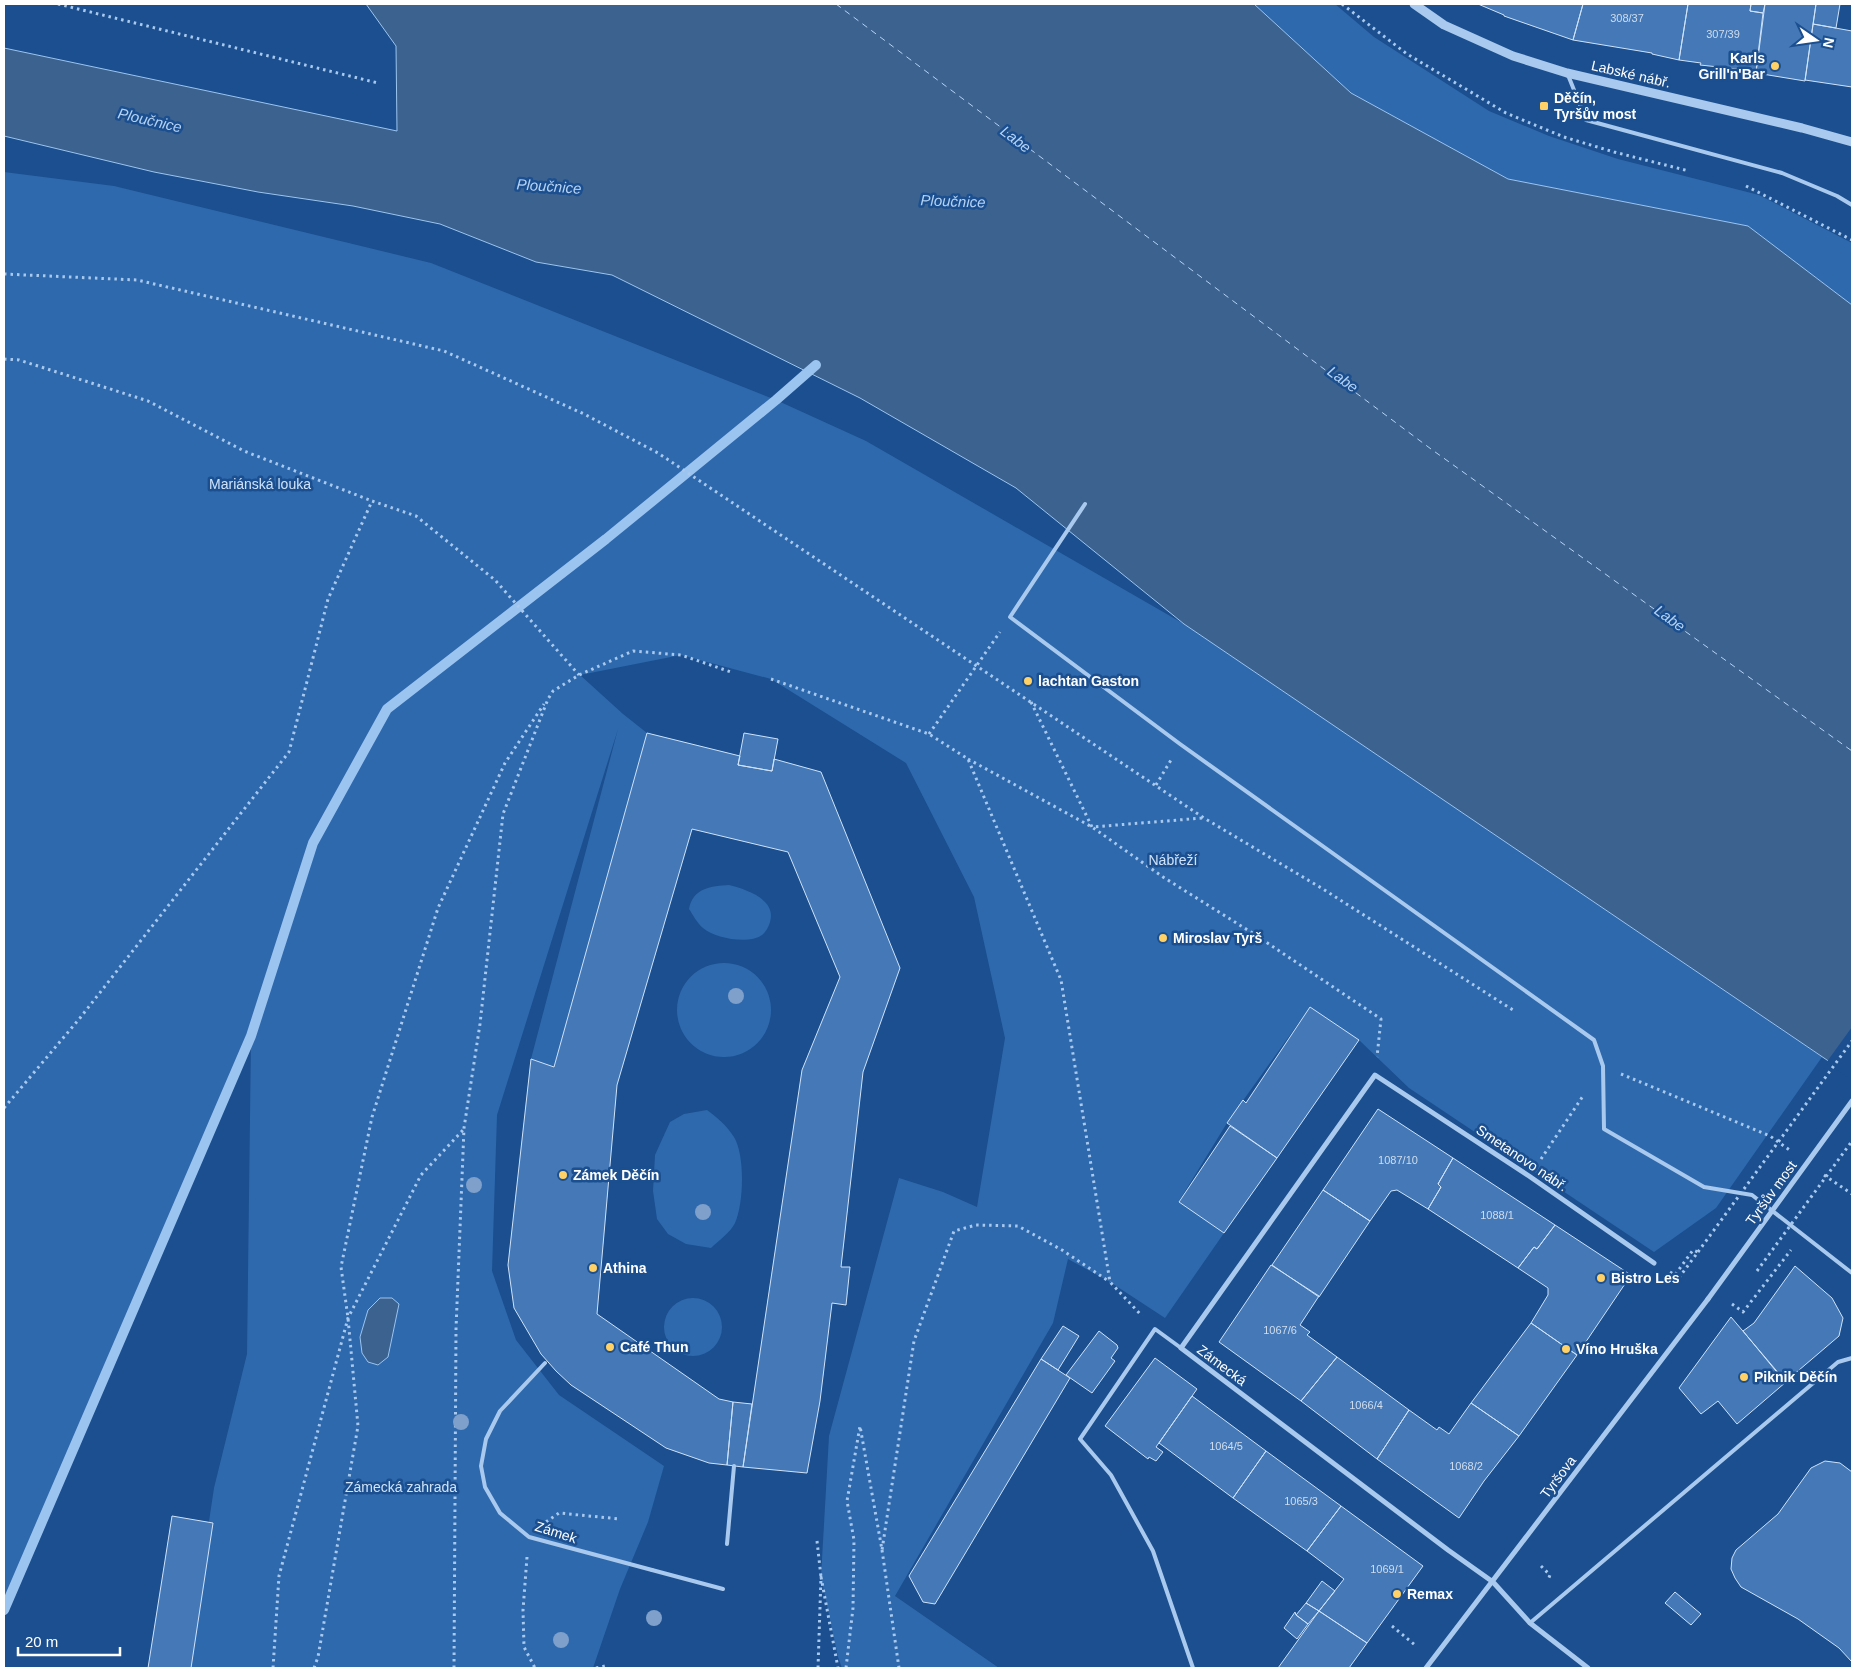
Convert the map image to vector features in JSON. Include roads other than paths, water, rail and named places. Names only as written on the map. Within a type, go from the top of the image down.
[{"type":"street","name":"Labské nábř.","points":[[1414,4],[1444,25],[1512,56],[1567,73],[1802,128],[1852,142]]},
{"type":"street","name":"Smetanovo nábř.","points":[[1375,1075],[1529,1176],[1654,1263]]},
{"type":"street","name":"Zámecká","points":[[1375,1075],[1181,1348],[1492,1582],[1530,1623],[1588,1668]]},
{"type":"street","name":"Tyršův most","points":[[1708,1299],[1852,1101]]},
{"type":"street","name":"Tyršova","points":[[1426,1668],[1708,1299]]},
{"type":"lane","points":[[1567,73],[1586,120],[1782,173],[1837,196],[1852,205]]},
{"type":"lane","points":[[1085,504],[1010,617],[1180,744],[1594,1040],[1603,1066],[1604,1129],[1704,1187],[1752,1195],[1852,1273]]},
{"type":"lane","points":[[1181,1348],[1155,1329],[1080,1439],[1111,1475],[1153,1551],[1193,1668]]},
{"type":"lane","points":[[1530,1623],[1838,1362],[1852,1358]]},
{"type":"lane","name":"Zámek","points":[[545,1363],[500,1411],[486,1439],[481,1466],[485,1487],[500,1513],[529,1537],[723,1589]]},
{"type":"lane","points":[[727,1544],[734,1466]]},
{"type":"water","points":[[366,4],[1254,4],[1351,93],[1508,179],[1748,226],[1852,305],[1852,1077],[1184,624],[1016,488],[860,398],[612,275],[536,262],[440,224],[353,206],[258,192],[154,172],[4,136],[4,48],[397,131],[396,46]]},
{"type":"water","points":[[380,1298],[392,1298],[399,1304],[388,1357],[378,1365],[368,1362],[362,1353],[360,1337],[368,1310]]},
{"type":"waterway","points":[[4,1610],[251,1036],[313,843],[387,709],[606,539],[816,365]]},
{"type":"place","name":"Karls Grill'n'Bar","points":[[1775,66]]},
{"type":"place","name":"Děčín, Tyršův most","points":[[1544,106]]},
{"type":"place","name":"lachtan Gaston","points":[[1028,681]]},
{"type":"place","name":"Miroslav Tyrš","points":[[1163,938]]},
{"type":"place","name":"Zámek Děčín","points":[[563,1175]]},
{"type":"place","name":"Athina","points":[[593,1268]]},
{"type":"place","name":"Bistro Les","points":[[1601,1278]]},
{"type":"place","name":"Café Thun","points":[[610,1347]]},
{"type":"place","name":"Víno Hruška","points":[[1566,1349]]},
{"type":"place","name":"Piknik Děčín","points":[[1744,1377]]},
{"type":"place","name":"Remax","points":[[1397,1594]]},
{"type":"water label","name":"Ploučnice","points":[[150,120]]},
{"type":"water label","name":"Labe","points":[[1016,139]]},
{"type":"water label","name":"Ploučnice","points":[[549,186]]},
{"type":"water label","name":"Ploučnice","points":[[953,201]]},
{"type":"water label","name":"Labe","points":[[1343,379]]},
{"type":"water label","name":"Labe","points":[[1670,618]]},
{"type":"park label","name":"Mariánská louka","points":[[260,484]]},
{"type":"park label","name":"Nábřeží","points":[[1173,860]]},
{"type":"park label","name":"Zámecká zahrada","points":[[401,1487]]}]
